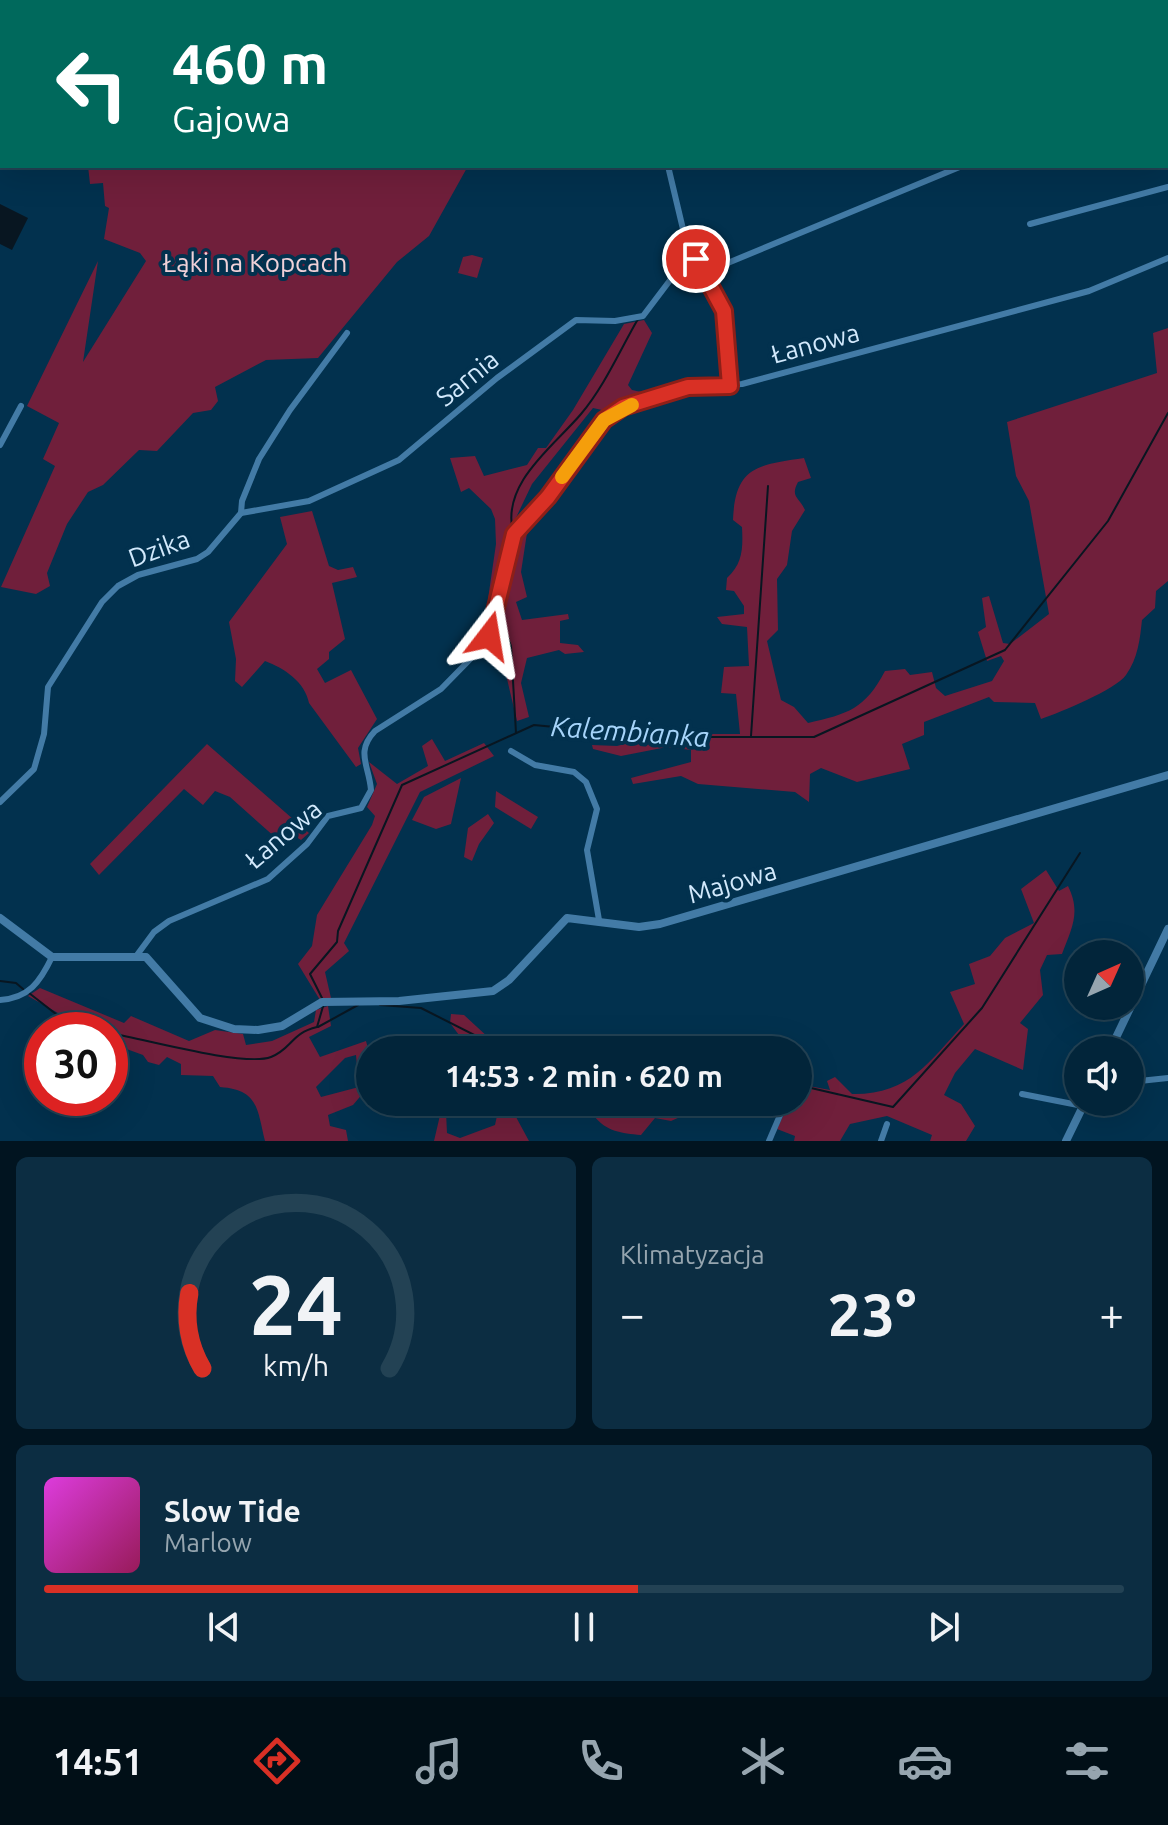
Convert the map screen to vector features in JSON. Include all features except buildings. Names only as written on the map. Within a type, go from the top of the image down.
[{"type":"street","points":[[668,168],[687,246],[706,272],[724,311],[730,386]]},
{"type":"street","points":[[706,272],[957,168]]},
{"type":"street","points":[[1030,224],[1168,187]]},
{"type":"street","name":"Sarnia","points":[[241,513],[309,501],[399,460],[497,378],[576,320],[615,321],[643,316],[674,275],[687,246]]},
{"type":"street","name":"Łanowa","points":[[137,955],[148,939],[169,921],[268,879],[307,844],[328,816],[361,808],[371,790],[363,762],[366,743],[375,731],[441,689],[486,643],[514,534],[548,497],[604,420],[623,407],[688,387],[730,386],[1089,291],[1168,258]]},
{"type":"street","name":"Dzika","points":[[0,802],[34,769],[44,734],[48,687],[110,592],[159,566],[197,559],[241,513],[242,501],[259,459],[290,410],[347,333]]},
{"type":"street","points":[[0,445],[21,406]]},
{"type":"street","points":[[511,751],[535,765],[574,772],[586,782],[597,809],[587,844],[599,920]]},
{"type":"street","name":"Majowa","points":[[137,955],[154,964],[191,1010],[219,1025],[271,1029],[324,1002],[399,1001],[493,991],[509,980],[567,918],[639,927],[660,924],[1168,775]]},
{"type":"street","points":[[0,918],[52,957],[137,955]]},
{"type":"street","points":[[1117,1036],[1168,929]]},
{"type":"street","points":[[1,1001],[35,987],[52,957]]},
{"type":"street","points":[[1144,1081],[1168,1078]]},
{"type":"street","points":[[1022,1094],[1064,1101]]},
{"type":"street","points":[[769,1141],[780,1116]]},
{"type":"street","points":[[1066,1141],[1078,1116]]},
{"type":"street","points":[[881,1141],[887,1124]]},
{"type":"green space","name":"Łąki na Kopcach","points":[[88,168],[467,168],[429,236],[397,262],[318,358],[266,360],[215,387],[218,401],[211,410],[193,413],[157,451],[139,450],[103,485],[88,492],[67,524],[47,573],[50,586],[36,594],[1,587],[55,466],[43,459],[59,423],[27,406],[98,261],[83,362],[146,261],[140,253],[104,239],[109,208],[105,206],[103,183],[90,184]]},
{"type":"green space","points":[[472,255],[483,258],[477,278],[458,273],[463,257]]},
{"type":"green space","points":[[644,320],[652,333],[628,385],[632,390],[646,393],[644,399],[622,399],[602,410],[593,408],[532,484],[513,524],[527,533],[521,572],[527,597],[516,602],[522,620],[568,614],[569,619],[560,621],[560,643],[578,645],[584,652],[565,654],[559,650],[527,658],[521,683],[529,717],[517,721],[488,599],[496,544],[495,519],[491,509],[469,488],[461,492],[450,458],[475,456],[484,476],[527,465],[538,448],[546,448],[573,410],[624,324]]},
{"type":"green space","points":[[1168,328],[1168,581],[1156,591],[1155,608],[1142,620],[1136,655],[1120,681],[1087,700],[1041,719],[1035,703],[994,702],[989,697],[924,722],[924,735],[902,744],[910,769],[857,782],[821,768],[810,774],[809,802],[795,792],[698,784],[681,776],[633,784],[631,778],[691,762],[691,750],[667,747],[621,756],[593,749],[592,745],[617,746],[663,734],[740,734],[736,694],[721,693],[724,667],[749,666],[747,627],[722,624],[717,617],[744,614],[744,606],[734,591],[726,590],[727,578],[739,561],[742,548],[742,527],[733,520],[735,502],[744,478],[752,471],[788,460],[804,458],[811,478],[798,482],[796,487],[795,494],[805,510],[792,531],[787,565],[777,579],[778,630],[767,641],[781,700],[794,707],[808,723],[854,708],[870,694],[885,671],[905,669],[910,675],[932,672],[936,688],[945,696],[992,681],[1004,661],[1001,656],[987,661],[978,632],[986,627],[982,598],[989,596],[1003,643],[1010,644],[1049,614],[1029,501],[1016,476],[1007,422],[1157,373],[1153,333]]},
{"type":"green space","points":[[312,511],[329,566],[338,570],[353,567],[357,577],[332,583],[345,639],[329,652],[329,659],[317,669],[325,683],[351,670],[377,719],[358,748],[361,764],[356,767],[309,703],[298,682],[286,672],[265,661],[242,687],[235,681],[236,659],[229,622],[287,544],[280,517]]},
{"type":"green space","points":[[432,739],[445,761],[484,743],[494,756],[420,792],[344,943],[349,951],[325,972],[331,998],[320,1000],[298,964],[312,946],[317,915],[372,825],[375,816],[367,807],[377,784],[369,762],[397,784],[428,766],[422,746]]},
{"type":"green space","points":[[207,744],[309,833],[301,840],[287,831],[276,838],[230,797],[215,791],[203,805],[184,789],[99,875],[90,864]]},
{"type":"green space","points":[[461,778],[451,824],[436,829],[412,820],[424,797]]},
{"type":"green space","points":[[496,791],[538,817],[531,829],[495,807]]},
{"type":"green space","points":[[488,814],[494,823],[479,844],[472,861],[464,857],[468,828]]},
{"type":"green space","points":[[1046,870],[1059,891],[1068,886],[1074,904],[1072,928],[1067,940],[1064,940],[1062,954],[1047,955],[1040,970],[1043,995],[1020,1023],[1028,1029],[1023,1070],[975,1049],[955,1073],[944,1095],[961,1104],[975,1126],[966,1141],[930,1141],[932,1135],[887,1116],[850,1124],[840,1141],[794,1141],[795,1136],[777,1129],[783,1116],[812,1116],[812,1087],[830,1090],[827,1081],[835,1077],[852,1094],[872,1093],[903,1082],[928,1063],[964,1024],[950,992],[975,984],[969,964],[990,956],[1005,938],[1034,923],[1021,889]]},
{"type":"green space","points":[[40,988],[98,1012],[56,1012],[28,996]]},
{"type":"green space","points":[[328,1006],[331,1026],[309,1037],[320,1057],[356,1044],[356,1055],[345,1058],[316,1087],[321,1097],[356,1088],[353,1105],[328,1115],[330,1126],[346,1130],[348,1141],[265,1141],[258,1111],[242,1092],[220,1087],[213,1076],[181,1075],[181,1064],[167,1057],[159,1065],[148,1062],[143,1055],[128,1050],[128,1019],[131,1016],[189,1041],[215,1030],[243,1034],[246,1045],[272,1041],[314,1022],[316,1010]]},
{"type":"green space","points":[[451,1014],[464,1015],[487,1036],[459,1036],[450,1023]]},
{"type":"green space","points":[[440,1116],[446,1116],[447,1133],[460,1138],[495,1125],[497,1116],[516,1116],[529,1141],[434,1141]]},
{"type":"green space","points":[[594,1116],[682,1116],[671,1121],[655,1118],[641,1135],[609,1129]]},
{"type":"water","points":[[0,204],[28,218],[12,250],[0,244]]},
{"type":"waterway","points":[[513,532],[511,514],[522,482],[544,452],[589,403],[638,319]]},
{"type":"waterway","name":"Kalembianka","points":[[322,998],[310,974],[337,942],[338,931],[402,785],[534,725],[658,737],[814,737],[1005,650],[1108,521],[1168,413]]},
{"type":"waterway","points":[[751,736],[768,486]]},
{"type":"waterway","points":[[516,733],[511,646],[502,621],[517,535]]},
{"type":"waterway","points":[[812,1088],[893,1107],[982,1008],[1080,853]]},
{"type":"waterway","name":"Kalembianka","points":[[0,981],[16,983],[23,989]]},
{"type":"waterway","name":"Kalembianka","points":[[29,993],[53,1012]]},
{"type":"waterway","name":"Kalembianka","points":[[128,1037],[217,1055],[258,1059],[271,1057],[302,1033],[317,1027],[324,1003]]},
{"type":"waterway","points":[[318,1027],[358,1005]]},
{"type":"waterway","points":[[380,1005],[421,1008],[476,1036]]},
{"type":"slow traffic","points":[[562,477],[604,420],[623,407],[632,405]]},
{"type":"route","points":[[489,636],[514,534],[548,497],[604,420],[623,407],[688,387],[730,386],[724,311],[706,272],[696,259]]}]
